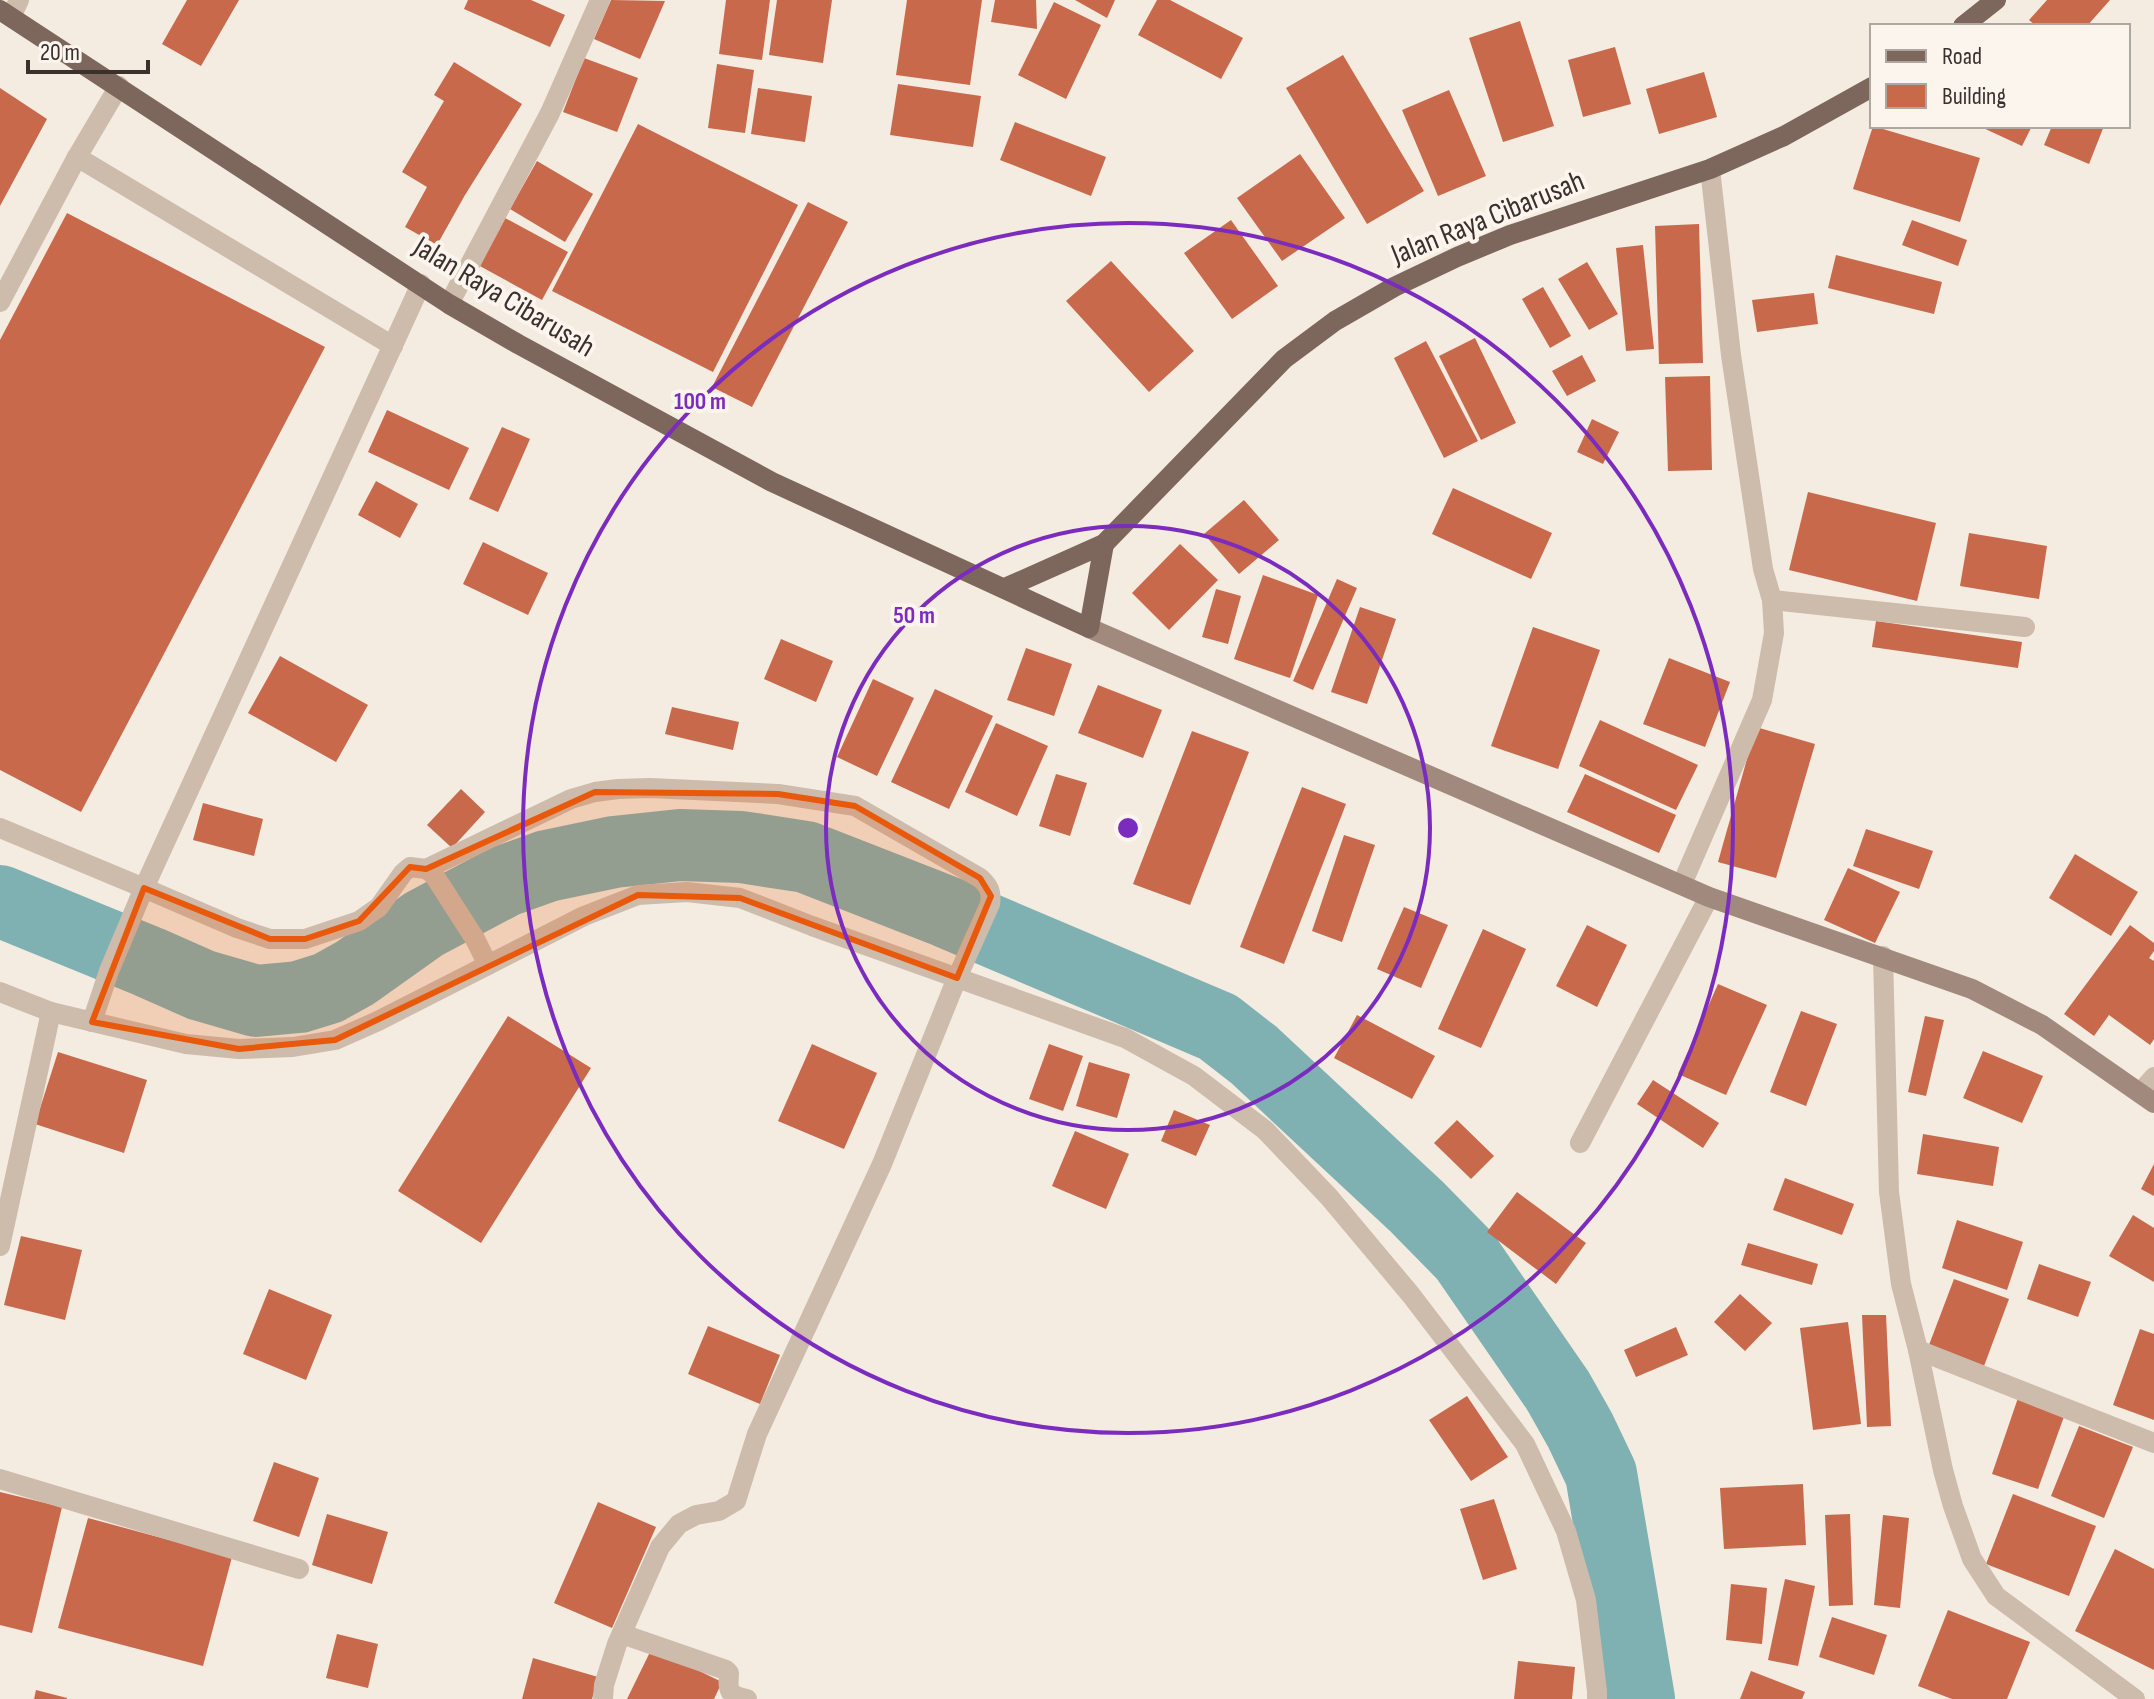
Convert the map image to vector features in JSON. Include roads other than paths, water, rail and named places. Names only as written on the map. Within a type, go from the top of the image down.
[{"type":"main road","points":[[1966,24],[1996,0]]},
{"type":"main road","name":"Jalan Raya Cibarusah","points":[[10,9],[119,86],[449,304],[518,344],[772,482],[1089,628]]},
{"type":"main road","name":"Jalan Raya Cibarusah","points":[[1005,588],[1104,544],[1284,359],[1335,321],[1394,287],[1510,235],[1710,169],[1784,136],[1870,88]]},
{"type":"main road","points":[[1089,628],[1104,544]]},
{"type":"street","points":[[449,304],[550,113],[600,0]]},
{"type":"street","points":[[0,302],[77,157],[119,86]]},
{"type":"street","points":[[77,157],[393,346]]},
{"type":"street","points":[[1682,884],[1762,700],[1774,633],[1772,600],[1763,569],[1731,355],[1710,169]]},
{"type":"street","points":[[92,1022],[109,971],[144,888],[421,284]]},
{"type":"street","points":[[1772,600],[2025,627]]},
{"type":"street","points":[[1089,628],[1709,897],[1972,989],[2042,1025],[2149,1091]]},
{"type":"street","points":[[0,828],[270,939],[305,939],[359,921],[379,907],[410,867],[430,872],[571,799],[618,789],[778,794],[855,806],[980,878],[988,886],[991,896],[987,910],[882,1164],[757,1434],[736,1501],[719,1511],[696,1515],[679,1524],[660,1547],[622,1634],[604,1685],[603,1699]]},
{"type":"street","points":[[430,872],[475,939],[488,965]]},
{"type":"street","points":[[0,992],[51,1012],[186,1044],[239,1049],[293,1047],[335,1040],[378,1021],[584,916],[638,895],[687,892],[740,898],[1125,1038],[1194,1076],[1265,1130],[1329,1197],[1411,1295],[1525,1444],[1566,1531],[1586,1600],[1597,1699]]},
{"type":"street","points":[[1580,1143],[1709,897]]},
{"type":"street","points":[[1883,956],[1889,1192],[1901,1284],[1953,1506],[1972,1559],[1996,1596],[2135,1699]]},
{"type":"street","points":[[0,1246],[51,1012]]},
{"type":"street","points":[[1918,1350],[2154,1443]]},
{"type":"street","points":[[0,1479],[299,1569]]},
{"type":"street","points":[[622,1634],[726,1670],[729,1673],[727,1686],[731,1693],[747,1699]]},
{"type":"waterway","points":[[0,901],[201,985],[256,1001],[299,997],[328,988],[355,973],[424,924],[505,881],[547,866],[614,852],[680,845],[741,847],[806,857],[947,912],[1218,1027],[1254,1055],[1465,1256],[1558,1391],[1601,1474],[1639,1699]]}]
